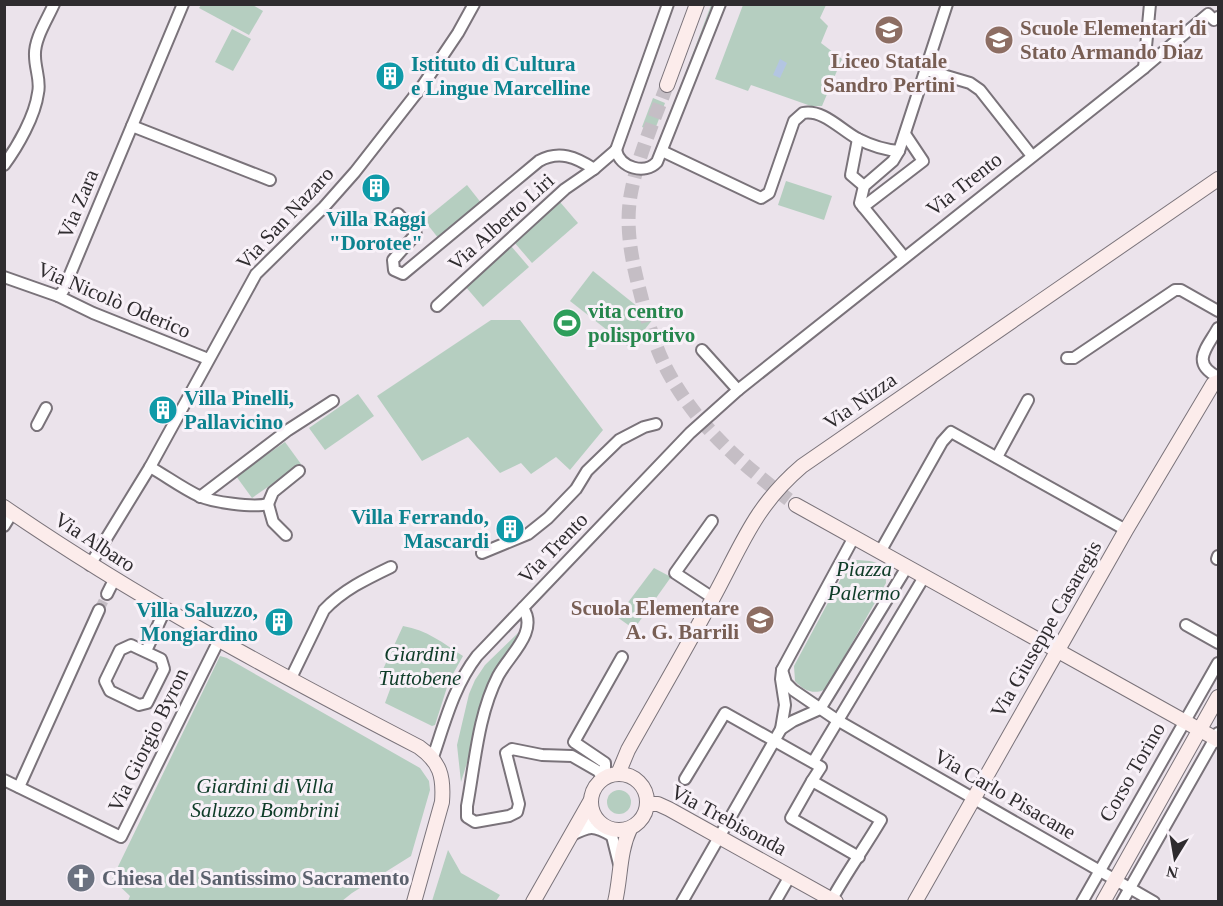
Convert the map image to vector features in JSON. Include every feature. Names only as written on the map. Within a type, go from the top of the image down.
[{"type":"street","points":[[4,165],[23,134],[38,96],[39,84],[34,56],[36,44],[54,4]]},
{"type":"street","name":"Via Zara","points":[[58,296],[63,291],[183,4]]},
{"type":"street","name":"Via San Nazaro","points":[[90,565],[150,467],[250,283],[261,267],[295,237],[355,171],[423,85],[458,33],[474,4]]},
{"type":"street","points":[[668,4],[616,150],[621,160],[644,170],[654,165],[662,151],[720,4]]},
{"type":"street","points":[[667,85],[697,4]]},
{"type":"street","points":[[860,183],[893,161],[899,151],[947,4]]},
{"type":"street","points":[[1144,68],[1150,4]]},
{"type":"street","name":"Via Trento","points":[[433,757],[455,690],[477,656],[690,433],[738,390],[1144,68],[1208,14],[1216,18]]},
{"type":"street","points":[[926,70],[970,83],[980,90],[1032,156]]},
{"type":"street","points":[[662,151],[761,198],[769,193],[798,115],[807,112],[819,115],[858,139],[888,150],[899,151]]},
{"type":"street","points":[[132,126],[270,180]]},
{"type":"street","points":[[863,207],[923,161],[905,134]]},
{"type":"street","points":[[858,139],[851,175],[860,183],[860,203],[904,257]]},
{"type":"street","name":"Via Alberto Liri","points":[[437,306],[565,189],[616,150]]},
{"type":"street","points":[[398,214],[416,234],[393,260],[394,270],[403,274],[539,161],[550,156],[567,156],[581,160],[594,169]]},
{"type":"street","name":"Via Nizza","points":[[608,777],[628,750],[760,510],[782,484],[802,466],[1218,179]]},
{"type":"street","name":"Via Nicolò Oderico","points":[[4,277],[58,296],[93,313],[208,359]]},
{"type":"street","points":[[1066,358],[1074,358],[1175,290],[1181,290],[1218,311]]},
{"type":"street","points":[[1218,328],[1203,355],[1202,363],[1205,369],[1218,377]]},
{"type":"street","points":[[702,350],[738,390]]},
{"type":"street","name":"Via Giuseppe Casaregis","points":[[915,902],[1126,530],[1213,384],[1218,382]]},
{"type":"street","points":[[997,457],[1028,400]]},
{"type":"street","points":[[200,497],[288,430],[333,401]]},
{"type":"street","points":[[37,425],[46,408]]},
{"type":"street","points":[[482,553],[528,534],[548,518],[576,489],[587,471],[620,440],[644,427],[656,424]]},
{"type":"street","points":[[880,552],[942,442],[951,432],[1126,530]]},
{"type":"street","points":[[150,467],[200,497],[241,505],[268,504]]},
{"type":"street","points":[[285,535],[273,522],[268,504],[273,492],[299,471]]},
{"type":"street","points":[[796,505],[1199,730],[1217,737],[1122,902]]},
{"type":"street","points":[[4,526],[8,510]]},
{"type":"street","name":"Via Albaro","points":[[8,510],[90,565],[165,610],[419,747],[433,757]]},
{"type":"street","points":[[712,521],[675,573],[713,598]]},
{"type":"street","points":[[681,902],[781,729],[785,705],[782,670],[854,537]]},
{"type":"street","points":[[291,678],[324,610],[352,586],[390,567]]},
{"type":"street","points":[[781,729],[820,709],[907,567]]},
{"type":"street","points":[[813,762],[924,577]]},
{"type":"street","points":[[106,594],[114,579]]},
{"type":"street","points":[[523,608],[528,615],[526,634],[499,674],[487,700],[466,810],[467,817],[472,821],[509,816],[519,810],[506,753],[512,749],[542,755],[572,756],[608,777],[628,776],[638,782],[644,790],[647,804],[638,823],[630,829],[625,838],[615,902]]},
{"type":"street","points":[[19,787],[99,610]]},
{"type":"street","points":[[146,651],[165,610]]},
{"type":"street","points":[[1186,625],[1218,643]]},
{"type":"street","name":"Via Giorgio Byron","points":[[4,780],[121,837],[219,640]]},
{"type":"street","points":[[131,645],[146,651],[161,659],[164,669],[147,703],[139,705],[110,691],[105,681],[120,650],[131,645]]},
{"type":"street","points":[[608,777],[605,763],[574,742],[622,657]]},
{"type":"street","name":"Corso Torino","points":[[1082,902],[1218,663]]},
{"type":"street","points":[[782,670],[786,683],[793,690],[837,720]]},
{"type":"street","name":"Corso Torino","points":[[1103,902],[1218,697]]},
{"type":"street","points":[[686,779],[725,713],[821,767],[790,818],[859,857]]},
{"type":"street","name":"Via Carlo Pisacane","points":[[837,720],[1154,902]]},
{"type":"street","points":[[414,902],[442,802],[443,786],[440,771],[433,757]]},
{"type":"street","points":[[533,902],[591,800],[595,787],[608,777]]},
{"type":"street","points":[[812,781],[881,820],[859,857],[846,873],[834,900]]},
{"type":"street","points":[[591,800],[592,811],[605,827],[619,866]]},
{"type":"street","name":"Via Trebisonda","points":[[647,804],[658,804],[834,900]]},
{"type":"street","points":[[573,831],[593,817],[605,827]]},
{"type":"street","points":[[573,831],[591,827],[630,829]]},
{"type":"street","name":"Via Trebisonda","points":[[775,902],[790,876]]},
{"type":"green space","points":[[251,4],[263,11],[249,35],[199,8],[201,5]]},
{"type":"green space","points":[[711,5],[713,5],[679,97],[677,96]]},
{"type":"green space","points":[[743,5],[826,5],[820,18],[828,26],[821,43],[842,59],[822,106],[811,106],[751,85],[748,91],[715,79]]},
{"type":"green space","points":[[232,29],[251,39],[233,71],[215,62]]},
{"type":"green space","points":[[653,98],[665,103],[654,132],[642,127]]},
{"type":"green space","points":[[786,181],[832,196],[824,220],[778,205]]},
{"type":"green space","points":[[467,185],[482,204],[439,239],[424,220]]},
{"type":"green space","points":[[560,202],[578,223],[532,263],[514,242]]},
{"type":"green space","points":[[511,246],[529,267],[483,307],[465,286]]},
{"type":"green space","points":[[593,271],[653,319],[630,348],[570,301]]},
{"type":"green space","points":[[491,320],[520,320],[603,430],[570,470],[556,457],[531,474],[521,463],[500,473],[468,437],[422,461],[377,396]]},
{"type":"green space","points":[[358,394],[374,416],[325,450],[309,428]]},
{"type":"green space","points":[[285,442],[301,464],[252,498],[236,476]]},
{"type":"green space","name":"Piazza Palermo","points":[[857,560],[879,564],[886,576],[886,583],[826,689],[817,692],[809,691],[795,681],[794,666],[846,569]]},
{"type":"green space","points":[[654,568],[671,577],[634,629],[617,617]]},
{"type":"green space","name":"Giardini Tuttobene","points":[[403,626],[427,634],[463,656],[449,681],[435,725],[432,726],[385,703],[392,684],[379,678]]},
{"type":"green space","points":[[518,633],[521,635],[495,673],[461,782],[457,745],[469,694],[485,665]]},
{"type":"green space","name":"Giardini di Villa Saluzzo Bombrini","points":[[220,656],[420,768],[429,781],[430,790],[411,856],[342,901],[128,901],[130,896],[112,879]]},
{"type":"green space","points":[[619,790],[628,793],[631,802],[628,811],[619,814],[610,811],[607,802],[610,793]]},
{"type":"green space","points":[[448,850],[461,873],[500,895],[496,901],[432,901]]},
{"type":"water","points":[[780,59],[787,63],[780,78],[773,75]]},
{"type":"tunnel","points":[[667,85],[638,165],[629,205],[631,253],[648,320],[667,370],[693,410],[741,461],[796,505]]},
{"type":"tunnel","points":[[99,610],[107,594]]},
{"type":"place","name":"Liceo Statale Sandro Pertini","points":[[889,30]]},
{"type":"place","name":"Scuole Elementari di Stato Armando Diaz","points":[[999,40]]},
{"type":"place","name":"Istituto di Cultura e Lingue Marcelline","points":[[390,76]]},
{"type":"place","name":"Villa Raggi \"Dorotee\"","points":[[376,188]]},
{"type":"place","name":"vita centro polisportivo","points":[[567,323]]},
{"type":"place","name":"Villa Pinelli, Pallavicino","points":[[163,410]]},
{"type":"place","name":"Villa Ferrando, Mascardi","points":[[510,529]]},
{"type":"place","name":"Scuola Elementare A. G. Barrili","points":[[760,620]]},
{"type":"place","name":"Villa Saluzzo, Mongiardino","points":[[279,622]]},
{"type":"place","name":"Chiesa del Santissimo Sacramento","points":[[81,878]]}]
